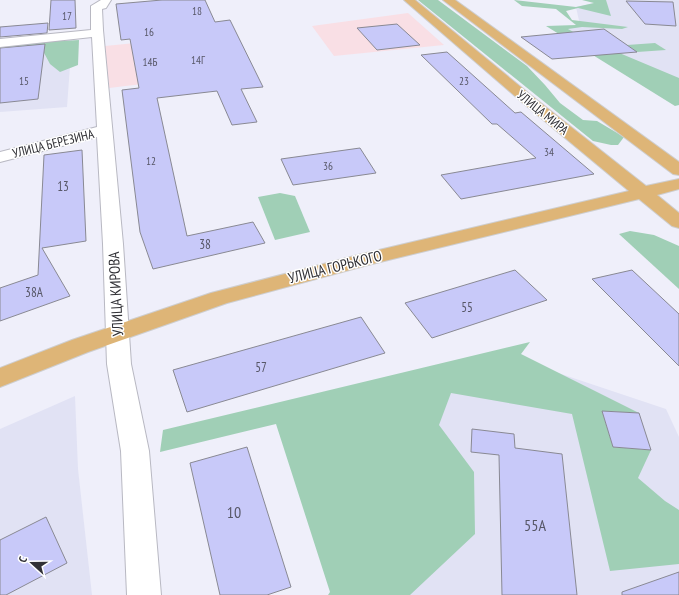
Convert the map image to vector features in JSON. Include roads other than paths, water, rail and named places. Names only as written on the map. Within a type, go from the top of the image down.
[{"type":"main road","name":"УЛИЦА МИРА","points":[[409,0],[643,194],[679,222]]},
{"type":"main road","points":[[448,0],[679,170]]},
{"type":"main road","name":"УЛИЦА ГОРЬКОГО","points":[[0,378],[117,333],[219,298],[325,270],[643,194],[679,184]]},
{"type":"street","name":"УЛИЦА КИРОВА","points":[[106,0],[102,6],[96,6],[97,33],[114,244],[119,364],[135,451],[144,595]]},
{"type":"street","points":[[0,43],[97,33]]},
{"type":"street","name":"УЛИЦА БЕРЕЗИНА","points":[[0,157],[105,130]]}]
